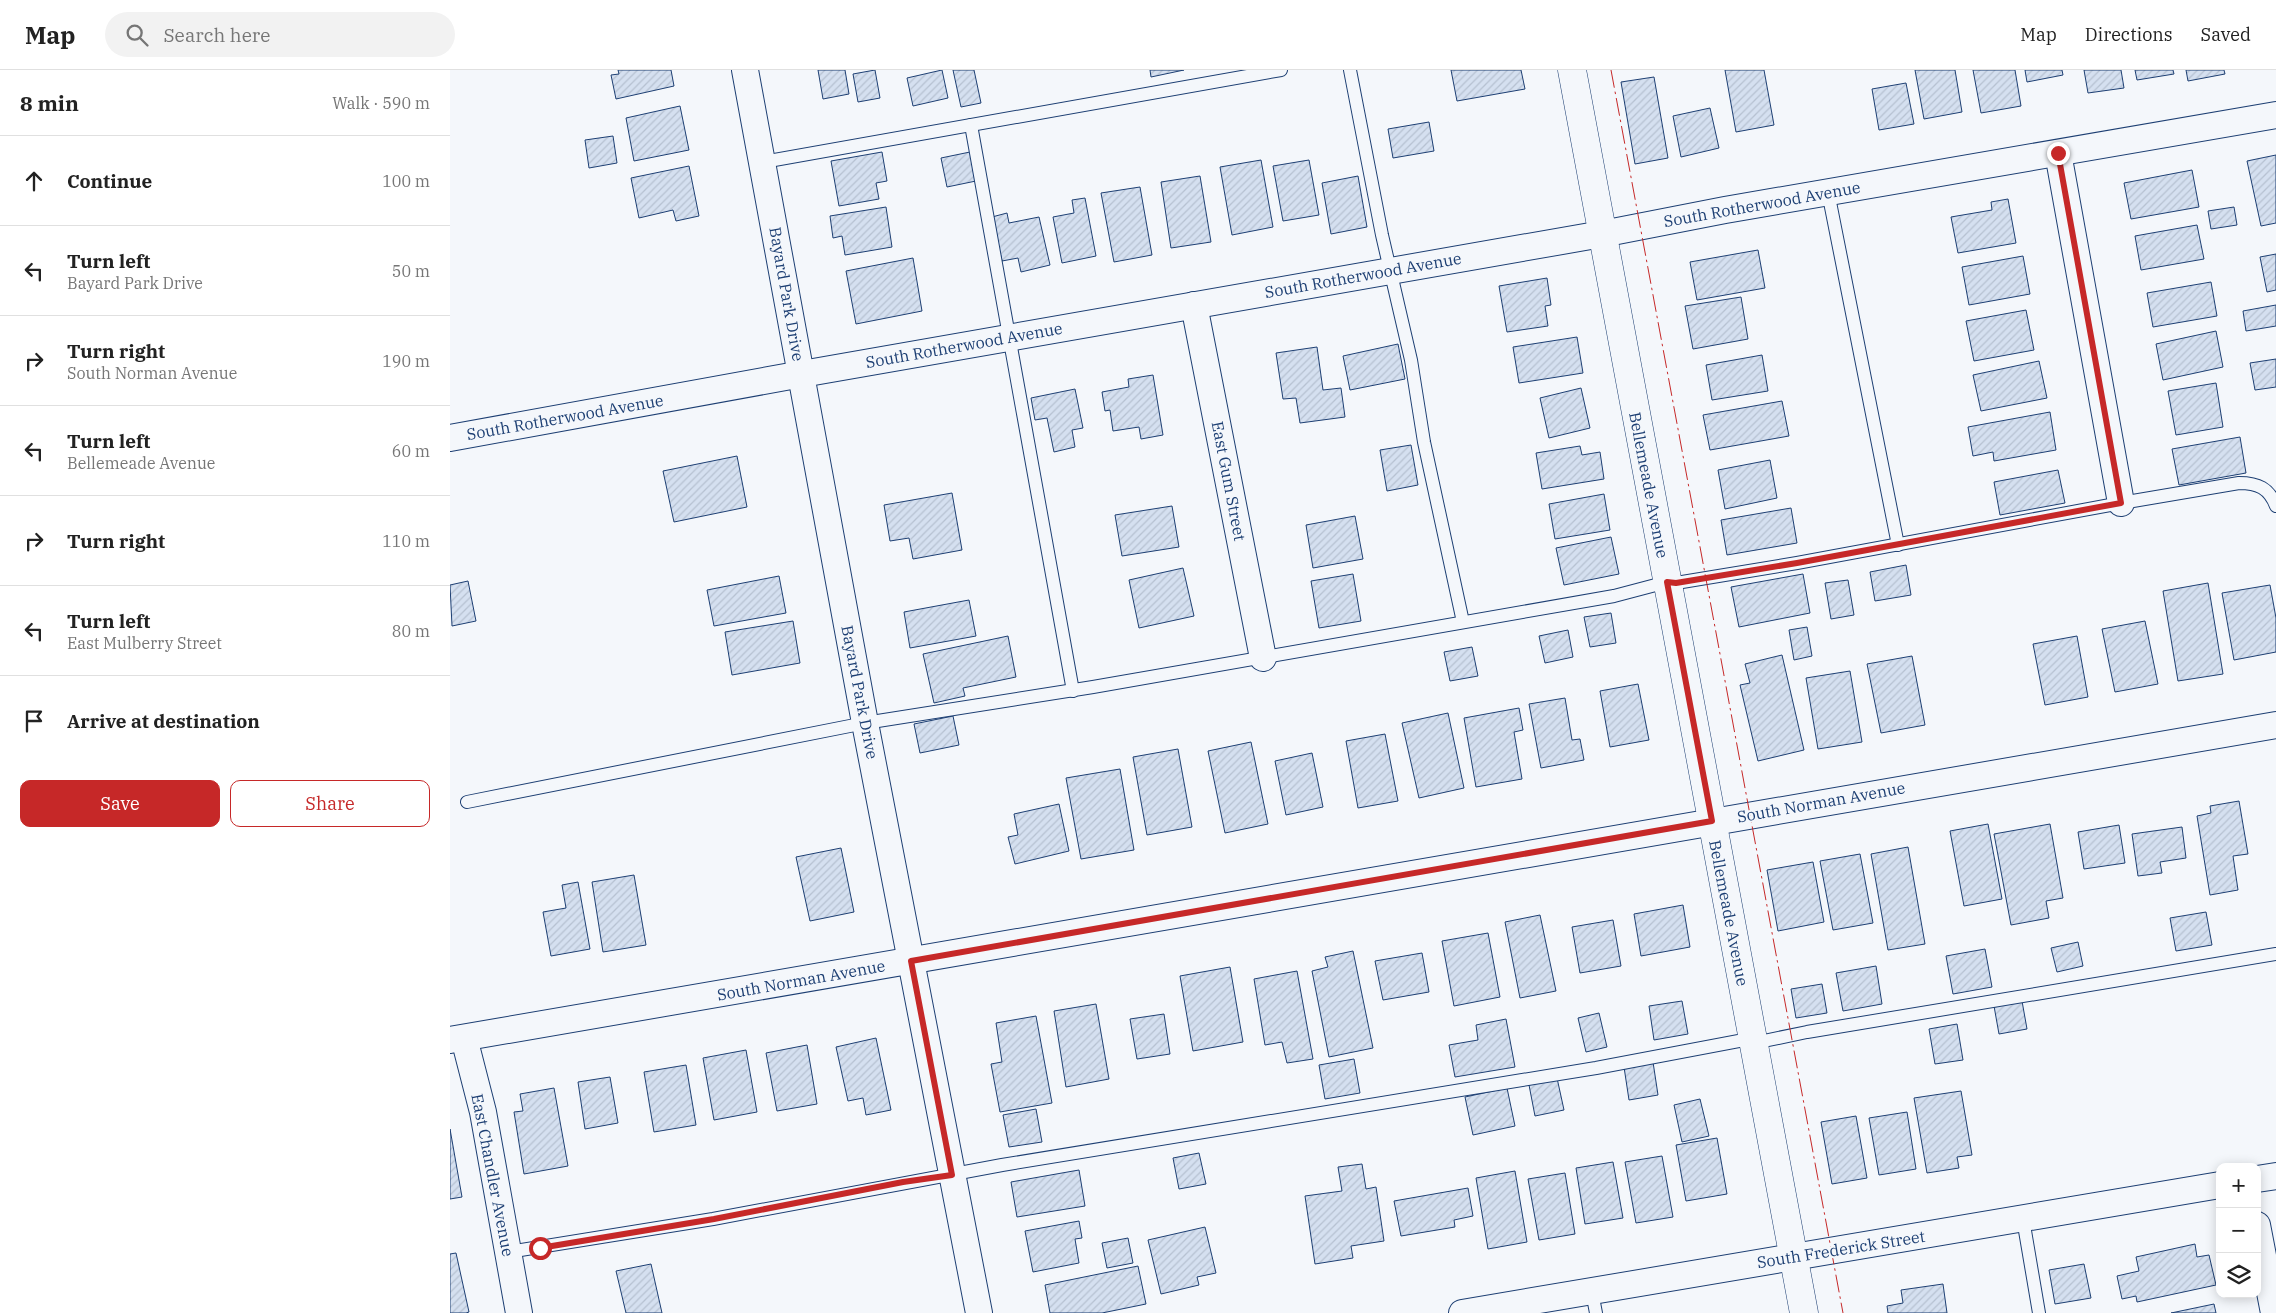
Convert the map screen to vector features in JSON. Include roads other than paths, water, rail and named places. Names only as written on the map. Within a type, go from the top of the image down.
[{"type":"street","name":"Bayard Park Drive","points":[[745,70],[866,723],[979,1313]]},
{"type":"street","name":"Bellemeade Avenue","points":[[1572,70],[1804,1313]]},
{"type":"street","name":"South Rotherwood Avenue","points":[[450,438],[1010,337],[1602,234],[1828,192],[2276,115]]},
{"type":"street","points":[[2058,153],[2121,503]]},
{"type":"street","name":"East Gum Street","points":[[1194,305],[1263,658]]},
{"type":"street","name":"South Norman Avenue","points":[[457,1039],[2276,724]]},
{"type":"street","name":"East Chandler Avenue","points":[[457,1039],[483,1112],[519,1313]]},
{"type":"street","points":[[2261,1178],[2276,1176]]},
{"type":"street","name":"South Frederick Street","points":[[1462,1313],[1594,1302],[1793,1257],[2216,1187]]},
{"type":"street","points":[[2261,1246],[2274,1313]]},
{"type":"lane","points":[[763,162],[1281,70]]},
{"type":"lane","points":[[1350,70],[1390,270],[1411,360],[1424,442],[1463,622]]},
{"type":"lane","points":[[971,125],[1073,691]]},
{"type":"lane","points":[[1828,192],[1898,545]]},
{"type":"lane","points":[[467,802],[866,723],[1073,691],[1263,658],[1614,596],[1667,582],[1676,583],[1898,545],[2239,483],[2254,483],[2262,486],[2273,499],[2276,506]]},
{"type":"lane","points":[[508,1252],[714,1219],[903,1182],[1031,1160],[1596,1068],[1744,1040],[1754,1043],[1807,1032],[2276,954]]},
{"type":"lane","points":[[2022,1219],[2039,1313]]}]
